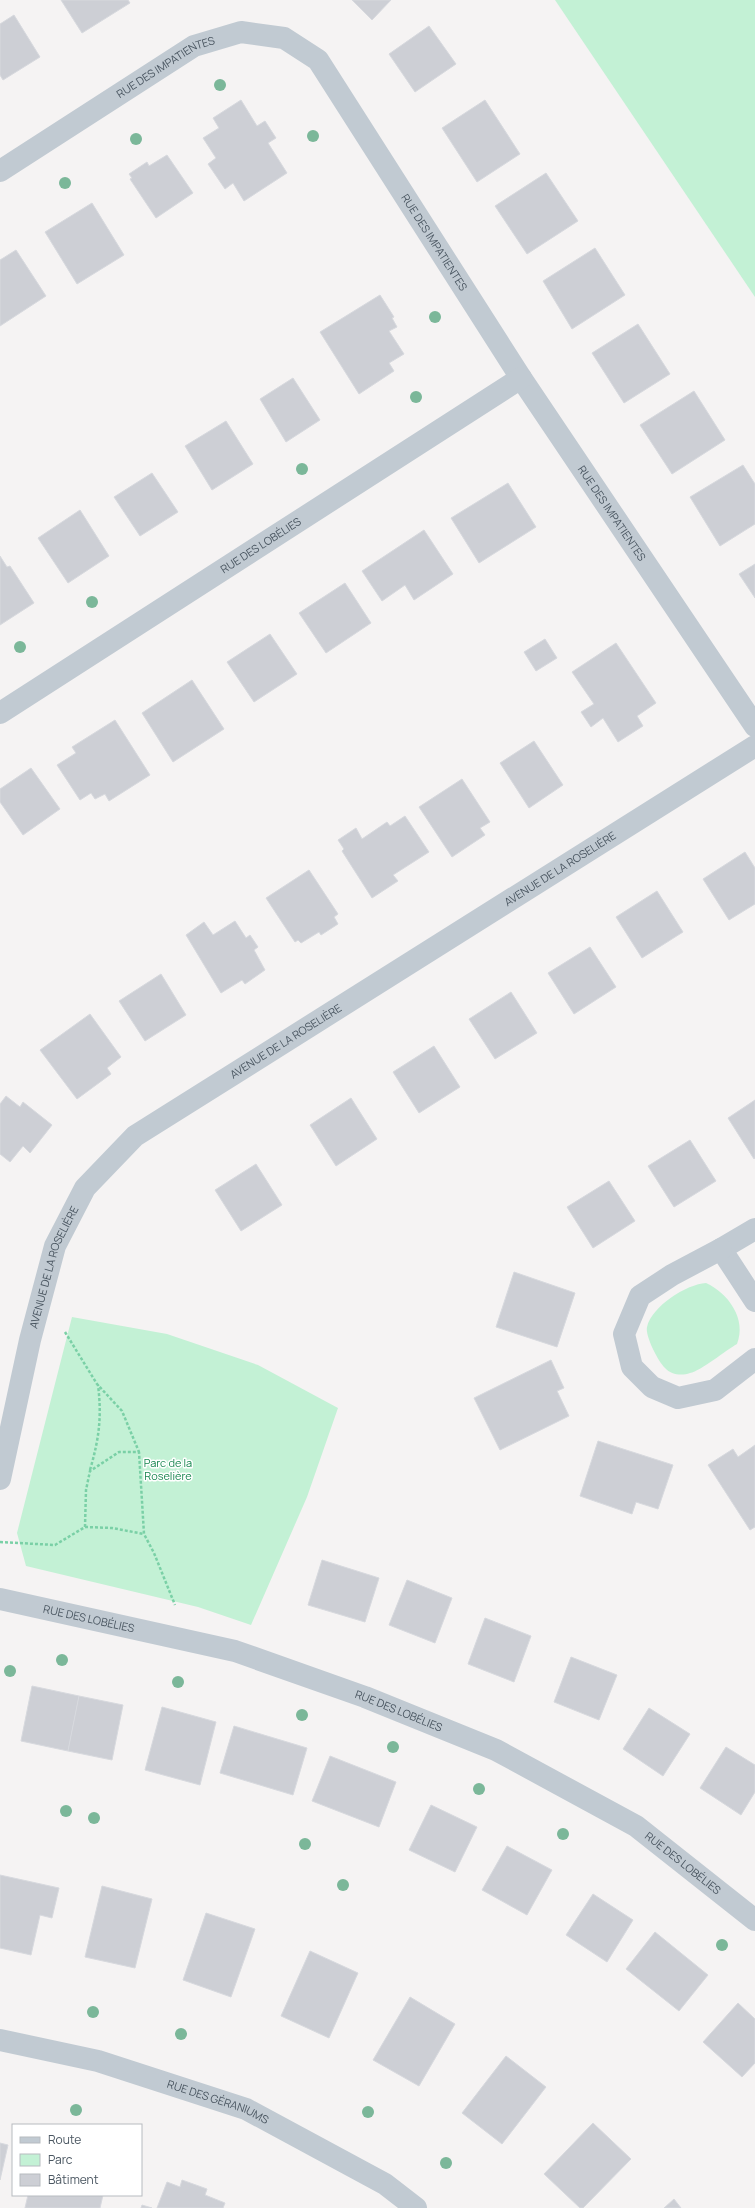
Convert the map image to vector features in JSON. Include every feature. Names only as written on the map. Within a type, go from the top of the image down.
[{"type":"street","name":"RUE DES IMPATIENTES","points":[[0,171],[194,46],[241,32],[284,38],[318,60],[521,378],[755,726]]},
{"type":"street","name":"RUE DES LOBÉLIES","points":[[0,713],[521,378]]},
{"type":"street","name":"AVENUE DE LA ROSELIÈRE","points":[[0,1478],[41,1293],[55,1246],[85,1188],[135,1136],[755,746]]},
{"type":"street","points":[[755,1229],[672,1275],[640,1296],[624,1334],[632,1367],[652,1387],[678,1398],[715,1390],[755,1359]]},
{"type":"street","points":[[721,1249],[755,1302]]},
{"type":"street","name":"RUE DES LOBÉLIES","points":[[0,1599],[235,1651],[365,1697],[496,1750],[636,1826],[755,1920]]},
{"type":"street","name":"RUE DES GÉRANIUMS","points":[[0,2040],[98,2061],[246,2109],[385,2184],[416,2208]]},
{"type":"path","points":[[41,1293],[98,1384],[122,1411],[139,1452],[144,1534],[154,1553],[190,1640]]},
{"type":"path","points":[[85,1527],[86,1490],[99,1442],[100,1404],[98,1384]]},
{"type":"path","points":[[90,1471],[119,1452],[139,1452]]},
{"type":"path","points":[[0,1542],[55,1545],[85,1527],[112,1528],[144,1534]]},
{"type":"green space","points":[[555,0],[755,0],[755,297]]},
{"type":"green space","points":[[706,1283],[722,1293],[734,1308],[739,1325],[737,1344],[707,1365],[695,1371],[687,1374],[673,1373],[662,1365],[650,1342],[647,1327],[650,1319],[656,1311],[671,1298],[689,1287]]},
{"type":"green space","name":"Parc de la Roselière","points":[[72,1317],[167,1334],[258,1365],[338,1408],[307,1497],[251,1625],[198,1607],[26,1566],[17,1533]]},
{"type":"building","points":[[61,0],[128,0],[130,3],[82,33]]},
{"type":"building","points":[[352,0],[391,0],[372,20]]},
{"type":"building","points":[[14,15],[40,57],[3,80],[0,75],[0,24]]},
{"type":"building","points":[[429,26],[456,64],[415,92],[389,54]]},
{"type":"building","points":[[241,100],[257,126],[265,121],[276,138],[268,143],[287,173],[244,201],[233,183],[225,189],[208,164],[216,158],[203,138],[219,128],[213,118]]},
{"type":"building","points":[[485,100],[520,154],[477,182],[442,128]]},
{"type":"building","points":[[167,155],[193,193],[156,218],[130,179],[132,178],[129,174],[147,162],[149,166]]},
{"type":"building","points":[[546,173],[578,221],[527,254],[495,206]]},
{"type":"building","points":[[92,203],[124,255],[77,284],[45,232]]},
{"type":"building","points":[[595,248],[625,295],[572,329],[543,281]]},
{"type":"building","points":[[16,250],[46,296],[0,326],[0,260]]},
{"type":"building","points":[[380,295],[394,317],[392,318],[397,327],[389,331],[404,354],[389,363],[394,371],[359,394],[320,332]]},
{"type":"building","points":[[638,324],[670,374],[624,403],[592,353]]},
{"type":"building","points":[[293,378],[320,420],[286,442],[260,399]]},
{"type":"building","points":[[694,391],[725,440],[672,474],[640,425]]},
{"type":"building","points":[[226,421],[253,464],[212,490],[185,446]]},
{"type":"building","points":[[743,465],[755,484],[755,524],[720,546],[690,497]]},
{"type":"building","points":[[152,473],[178,512],[140,536],[114,497]]},
{"type":"building","points":[[508,483],[536,527],[479,563],[451,518]]},
{"type":"building","points":[[80,510],[109,556],[68,583],[38,538]]},
{"type":"building","points":[[424,530],[453,574],[414,600],[405,585],[382,601],[362,571]]},
{"type":"building","points":[[0,556],[7,567],[10,566],[34,603],[0,625]]},
{"type":"building","points":[[755,564],[755,598],[739,574]]},
{"type":"building","points":[[345,583],[371,623],[326,653],[299,613]]},
{"type":"building","points":[[270,634],[297,674],[254,702],[227,662]]},
{"type":"building","points":[[545,639],[557,658],[536,671],[524,652]]},
{"type":"building","points":[[616,643],[656,703],[637,716],[643,726],[618,742],[603,718],[591,727],[581,712],[594,704],[572,672]]},
{"type":"building","points":[[192,680],[224,729],[173,762],[142,713]]},
{"type":"building","points":[[115,720],[150,775],[109,801],[105,794],[95,799],[91,793],[80,800],[57,765],[76,753],[72,747]]},
{"type":"building","points":[[534,741],[563,785],[529,808],[500,763]]},
{"type":"building","points":[[31,768],[60,809],[23,835],[0,802],[0,789]]},
{"type":"building","points":[[462,779],[490,822],[480,828],[485,835],[452,857],[419,807]]},
{"type":"building","points":[[405,816],[429,852],[393,875],[398,881],[372,898],[342,851],[344,849],[338,840],[356,828],[362,839],[387,822],[390,826]]},
{"type":"building","points":[[745,852],[755,868],[755,904],[729,920],[703,879]]},
{"type":"building","points":[[309,870],[338,914],[334,917],[338,924],[321,935],[319,932],[301,943],[298,940],[295,942],[266,898]]},
{"type":"building","points":[[657,891],[683,932],[642,958],[616,917]]},
{"type":"building","points":[[235,921],[246,938],[250,935],[258,947],[254,950],[265,970],[245,984],[242,980],[221,993],[186,935],[204,922],[213,935]]},
{"type":"building","points":[[590,947],[616,987],[574,1014],[548,973]]},
{"type":"building","points":[[161,974],[186,1015],[145,1041],[119,1001]]},
{"type":"building","points":[[511,992],[537,1033],[495,1059],[469,1019]]},
{"type":"building","points":[[90,1014],[121,1057],[107,1068],[111,1074],[77,1099],[40,1050]]},
{"type":"building","points":[[434,1046],[460,1087],[419,1113],[393,1072]]},
{"type":"building","points":[[6,1096],[20,1107],[23,1102],[52,1125],[30,1153],[23,1146],[10,1162],[0,1154],[0,1104]]},
{"type":"building","points":[[351,1098],[377,1139],[336,1166],[310,1125]]},
{"type":"building","points":[[755,1100],[755,1158],[754,1159],[728,1118]]},
{"type":"building","points":[[690,1140],[716,1181],[674,1207],[648,1166]]},
{"type":"building","points":[[256,1164],[282,1205],[241,1231],[215,1190]]},
{"type":"building","points":[[609,1181],[635,1221],[593,1248],[567,1207]]},
{"type":"building","points":[[514,1272],[575,1293],[557,1347],[496,1327]]},
{"type":"building","points":[[551,1360],[564,1388],[557,1391],[569,1416],[500,1450],[474,1398]]},
{"type":"building","points":[[598,1441],[673,1465],[658,1509],[636,1502],[632,1514],[580,1496]]},
{"type":"building","points":[[755,1445],[755,1527],[750,1530],[708,1465],[733,1449],[738,1457]]},
{"type":"building","points":[[322,1560],[379,1578],[365,1622],[308,1605]]},
{"type":"building","points":[[407,1580],[452,1598],[435,1643],[389,1625]]},
{"type":"building","points":[[485,1618],[531,1636],[514,1682],[468,1664]]},
{"type":"building","points":[[571,1657],[617,1675],[599,1720],[554,1702]]},
{"type":"building","points":[[32,1686],[79,1696],[68,1751],[21,1741]]},
{"type":"building","points":[[79,1696],[123,1705],[112,1760],[68,1751]]},
{"type":"building","points":[[162,1707],[216,1722],[200,1785],[145,1770]]},
{"type":"building","points":[[649,1708],[690,1734],[663,1776],[623,1749]]},
{"type":"building","points":[[234,1726],[307,1748],[293,1795],[220,1773]]},
{"type":"building","points":[[726,1747],[755,1765],[755,1792],[741,1815],[700,1788]]},
{"type":"building","points":[[330,1756],[396,1782],[379,1827],[312,1801]]},
{"type":"building","points":[[431,1805],[477,1827],[455,1872],[409,1850]]},
{"type":"building","points":[[507,1846],[552,1870],[527,1915],[482,1890]]},
{"type":"building","points":[[0,1875],[59,1888],[52,1918],[40,1915],[31,1955],[0,1948]]},
{"type":"building","points":[[102,1886],[152,1899],[135,1968],[85,1957]]},
{"type":"building","points":[[593,1894],[633,1920],[607,1962],[566,1935]]},
{"type":"building","points":[[206,1913],[255,1929],[231,1997],[183,1980]]},
{"type":"building","points":[[655,1932],[708,1975],[679,2011],[626,1969]]},
{"type":"building","points":[[310,1951],[358,1973],[329,2038],[281,2016]]},
{"type":"building","points":[[410,1997],[455,2024],[419,2086],[373,2060]]},
{"type":"building","points":[[738,2003],[755,2019],[755,2063],[742,2077],[703,2042]]},
{"type":"building","points":[[506,2056],[546,2087],[502,2144],[462,2113]]},
{"type":"building","points":[[593,2123],[631,2159],[583,2208],[580,2208],[544,2174]]},
{"type":"building","points":[[0,2143],[8,2145],[0,2180]]},
{"type":"building","points":[[182,2180],[207,2189],[205,2195],[225,2203],[223,2208],[157,2208],[167,2182],[180,2187]]},
{"type":"building","points":[[28,2196],[103,2196],[100,2208],[25,2208]]},
{"type":"building","points":[[674,2199],[681,2208],[664,2208]]},
{"type":"building","points":[[142,2205],[152,2208],[141,2208]]}]
